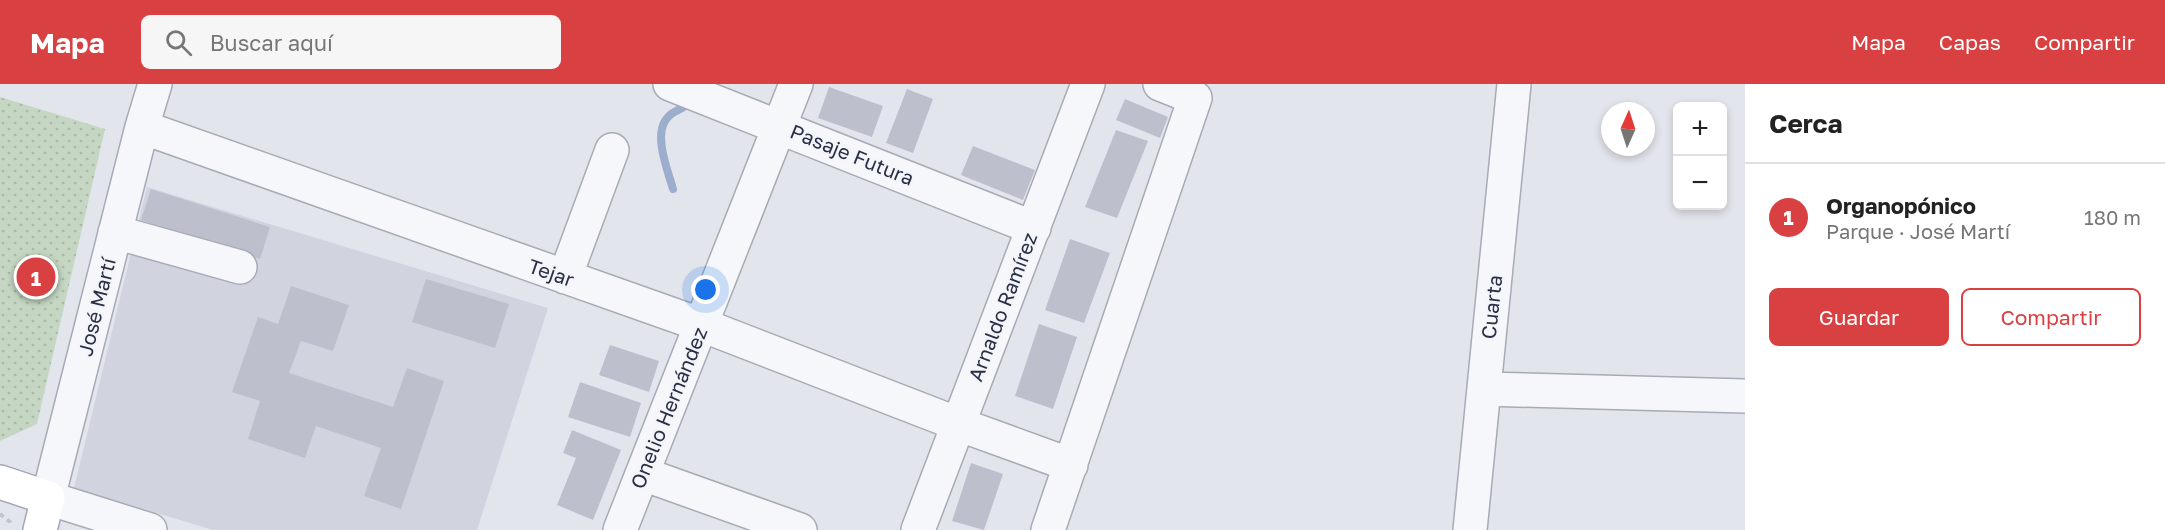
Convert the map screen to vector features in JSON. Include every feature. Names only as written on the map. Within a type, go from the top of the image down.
[{"type":"main road","points":[[0,482],[48,498]]},
{"type":"main road","name":"José Martí","points":[[40,530],[48,498]]},
{"type":"street","name":"José Martí","points":[[48,498],[142,127],[156,84]]},
{"type":"street","name":"Pasaje Futura","points":[[670,84],[1034,228]]},
{"type":"street","name":"Onelio Hernández","points":[[620,530],[796,84]]},
{"type":"street","name":"Arnaldo Ramírez","points":[[918,530],[1088,84]]},
{"type":"street","points":[[1048,530],[1195,98],[1160,84]]},
{"type":"street","name":"Cuarta","points":[[1470,530],[1514,84]]},
{"type":"street","name":"Tejar","points":[[142,127],[702,325],[1071,465]]},
{"type":"street","points":[[565,278],[612,150]]},
{"type":"street","points":[[115,232],[240,267]]},
{"type":"street","points":[[1484,389],[1745,396]]},
{"type":"street","points":[[643,474],[800,530]]},
{"type":"street","points":[[48,498],[150,530]]},
{"type":"path","points":[[0,514],[9,522],[12,530]]},
{"type":"shaded area","points":[[147,187],[548,308],[477,530],[213,530],[74,488]]},
{"type":"green space","points":[[0,97],[105,129],[37,424],[0,441]]},
{"type":"building","points":[[829,87],[883,106],[872,137],[818,118]]},
{"type":"building","points":[[907,89],[933,99],[913,153],[886,143]]},
{"type":"building","points":[[1125,99],[1168,117],[1160,138],[1116,120]]},
{"type":"building","points":[[1116,130],[1148,141],[1117,218],[1085,207]]},
{"type":"building","points":[[973,146],[1035,170],[1023,200],[961,175]]},
{"type":"building","points":[[151,189],[270,227],[260,259],[141,220]]},
{"type":"building","points":[[1070,239],[1110,253],[1084,323],[1045,310]]},
{"type":"building","points":[[426,279],[509,304],[495,348],[412,322]]},
{"type":"building","points":[[291,286],[349,305],[333,351],[301,341],[289,373],[393,407],[407,368],[444,381],[401,509],[364,496],[381,448],[316,426],[305,458],[248,439],[260,401],[232,392],[258,317],[278,324]]},
{"type":"building","points":[[1039,324],[1077,337],[1053,409],[1015,396]]},
{"type":"building","points":[[610,345],[659,361],[649,392],[599,375]]},
{"type":"building","points":[[580,382],[641,403],[630,437],[568,417]]},
{"type":"building","points":[[572,430],[621,450],[593,520],[557,505],[576,458],[563,453]]},
{"type":"building","points":[[971,463],[1003,474],[984,530],[952,521]]},
{"type":"waterway","points":[[673,189],[665,163],[661,132],[668,117],[685,106],[689,100]]},
{"type":"place","name":"Organopónico","points":[[36,277]]}]
